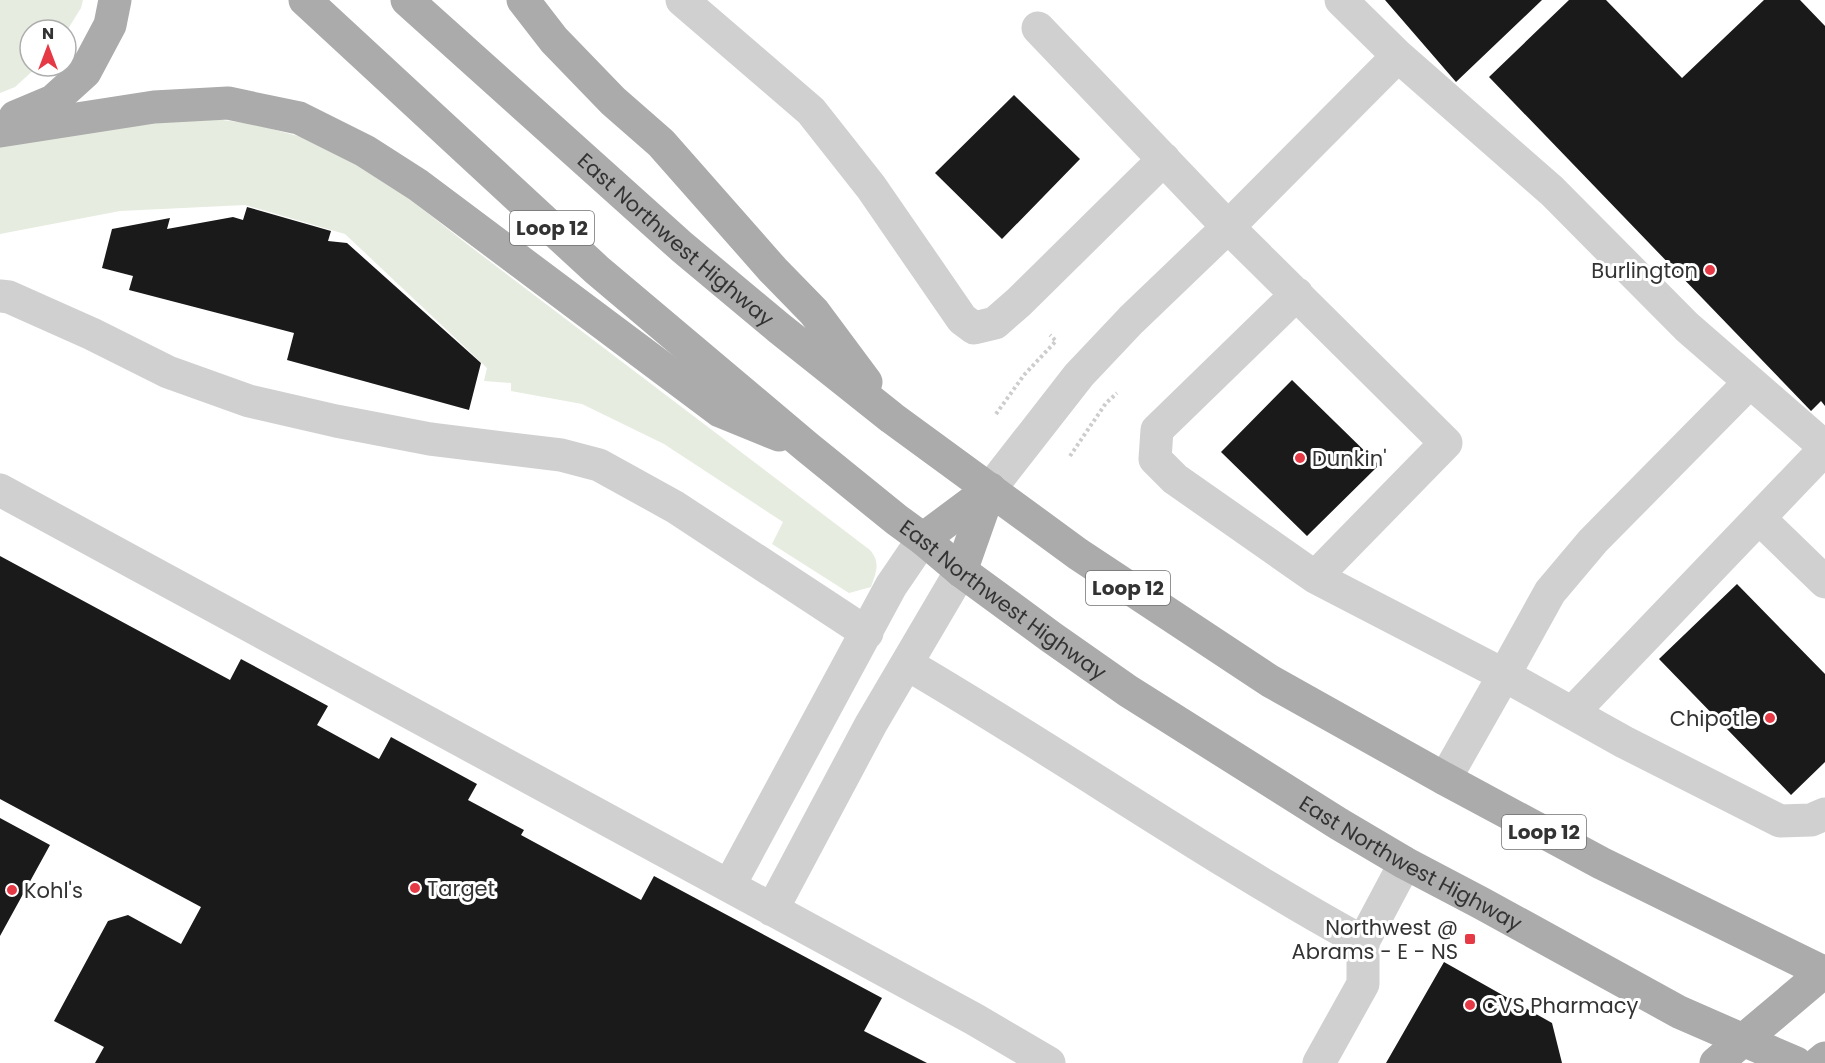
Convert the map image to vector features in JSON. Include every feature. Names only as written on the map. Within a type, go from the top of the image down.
[{"type":"main road","points":[[0,123],[53,101],[85,72],[110,25],[115,0]]},
{"type":"main road","name":"East Northwest Highway","points":[[305,0],[597,270],[807,447],[961,571],[1128,691],[1405,863],[1679,1012],[1796,1063]]},
{"type":"main road","name":"East Northwest Highway","points":[[407,0],[682,247],[779,328],[892,418],[1078,554],[1270,681],[1445,779],[1601,863],[1825,972]]},
{"type":"main road","points":[[523,0],[554,40],[613,101],[662,143],[773,270],[814,312],[892,418]]},
{"type":"main road","points":[[0,131],[154,107],[228,103],[300,118],[365,151],[418,185],[720,411],[807,447]]},
{"type":"main road","points":[[923,539],[990,489]]},
{"type":"main road","points":[[961,571],[990,489]]},
{"type":"main road","points":[[1716,1063],[1825,972]]},
{"type":"main road","points":[[1819,1063],[1825,1058]]},
{"type":"lane","points":[[682,0],[811,111],[871,187],[962,319],[974,328],[995,323],[1019,302],[1164,159]]},
{"type":"lane","points":[[1341,0],[1398,56],[1552,191],[1687,327],[1825,448],[1572,713]]},
{"type":"lane","points":[[1038,28],[1227,227],[1446,443],[1315,577]]},
{"type":"lane","points":[[990,489],[1079,375],[1131,320],[1398,56]]},
{"type":"lane","points":[[1297,294],[1157,430],[1155,459],[1175,479],[1315,577],[1504,675],[1713,788],[1780,821],[1811,820],[1825,814]]},
{"type":"lane","points":[[0,296],[9,297],[40,311],[168,372],[249,401],[430,439],[561,454],[599,465],[675,507],[867,633]]},
{"type":"lane","points":[[1445,779],[1550,592],[1593,541],[1750,382]]},
{"type":"lane","points":[[0,490],[974,1019],[1049,1063]]},
{"type":"lane","points":[[1759,518],[1825,582]]},
{"type":"lane","points":[[729,886],[891,585],[923,539]]},
{"type":"lane","points":[[772,910],[871,724],[961,571]]},
{"type":"lane","points":[[907,664],[1312,914],[1363,942]]},
{"type":"lane","points":[[1319,1063],[1363,984],[1363,942],[1405,863]]},
{"type":"path","points":[[996,414],[1024,375],[1056,341],[1050,335]]},
{"type":"path","points":[[1070,456],[1106,403],[1117,393]]},
{"type":"shaded area","points":[[0,0],[83,0],[75,18],[18,18],[18,78],[25,78],[15,87],[0,93]]},
{"type":"shaded area","points":[[207,118],[253,124],[309,139],[369,167],[870,550],[876,559],[876,572],[871,587],[849,593],[772,544],[783,522],[664,444],[582,404],[511,391],[511,383],[484,381],[487,368],[345,234],[245,205],[120,211],[0,234],[0,146],[101,127]]},
{"type":"building","points":[[1385,0],[1542,0],[1456,82]]},
{"type":"building","points":[[1569,0],[1606,0],[1682,78],[1764,0],[1800,0],[1825,26],[1825,406],[1821,401],[1811,411],[1489,77]]},
{"type":"building","points":[[1014,95],[1080,159],[1002,239],[935,173]]},
{"type":"building","points":[[247,207],[331,231],[328,241],[347,243],[481,363],[469,410],[287,360],[294,333],[129,290],[133,276],[102,268],[112,229],[170,218],[167,229],[233,217],[243,220]]},
{"type":"building","name":"Dunkin'","points":[[1292,380],[1379,465],[1307,536],[1221,452]]},
{"type":"building","name":"Target","points":[[0,556],[230,680],[241,659],[328,706],[317,725],[379,759],[391,737],[477,784],[468,800],[524,830],[521,835],[641,900],[654,876],[882,998],[864,1031],[927,1063],[95,1063],[104,1047],[54,1021],[108,921],[128,915],[181,944],[201,907],[0,799]]},
{"type":"building","name":"Chipotle","points":[[1737,584],[1825,674],[1825,762],[1791,795],[1659,659]]},
{"type":"building","name":"Kohl's","points":[[0,818],[50,845],[0,936]]},
{"type":"building","name":"CVS Pharmacy","points":[[1444,962],[1552,1023],[1562,1063],[1386,1063]]},
{"type":"place","name":"Burlington","points":[[1710,270]]},
{"type":"place","name":"Dunkin'","points":[[1300,458]]},
{"type":"place","name":"Chipotle","points":[[1770,718]]},
{"type":"place","name":"Target","points":[[415,888]]},
{"type":"place","name":"Kohl's","points":[[12,890]]},
{"type":"place","name":"Northwest @ Abrams - E - NS","points":[[1470,939]]},
{"type":"place","name":"CVS Pharmacy","points":[[1470,1005]]}]
